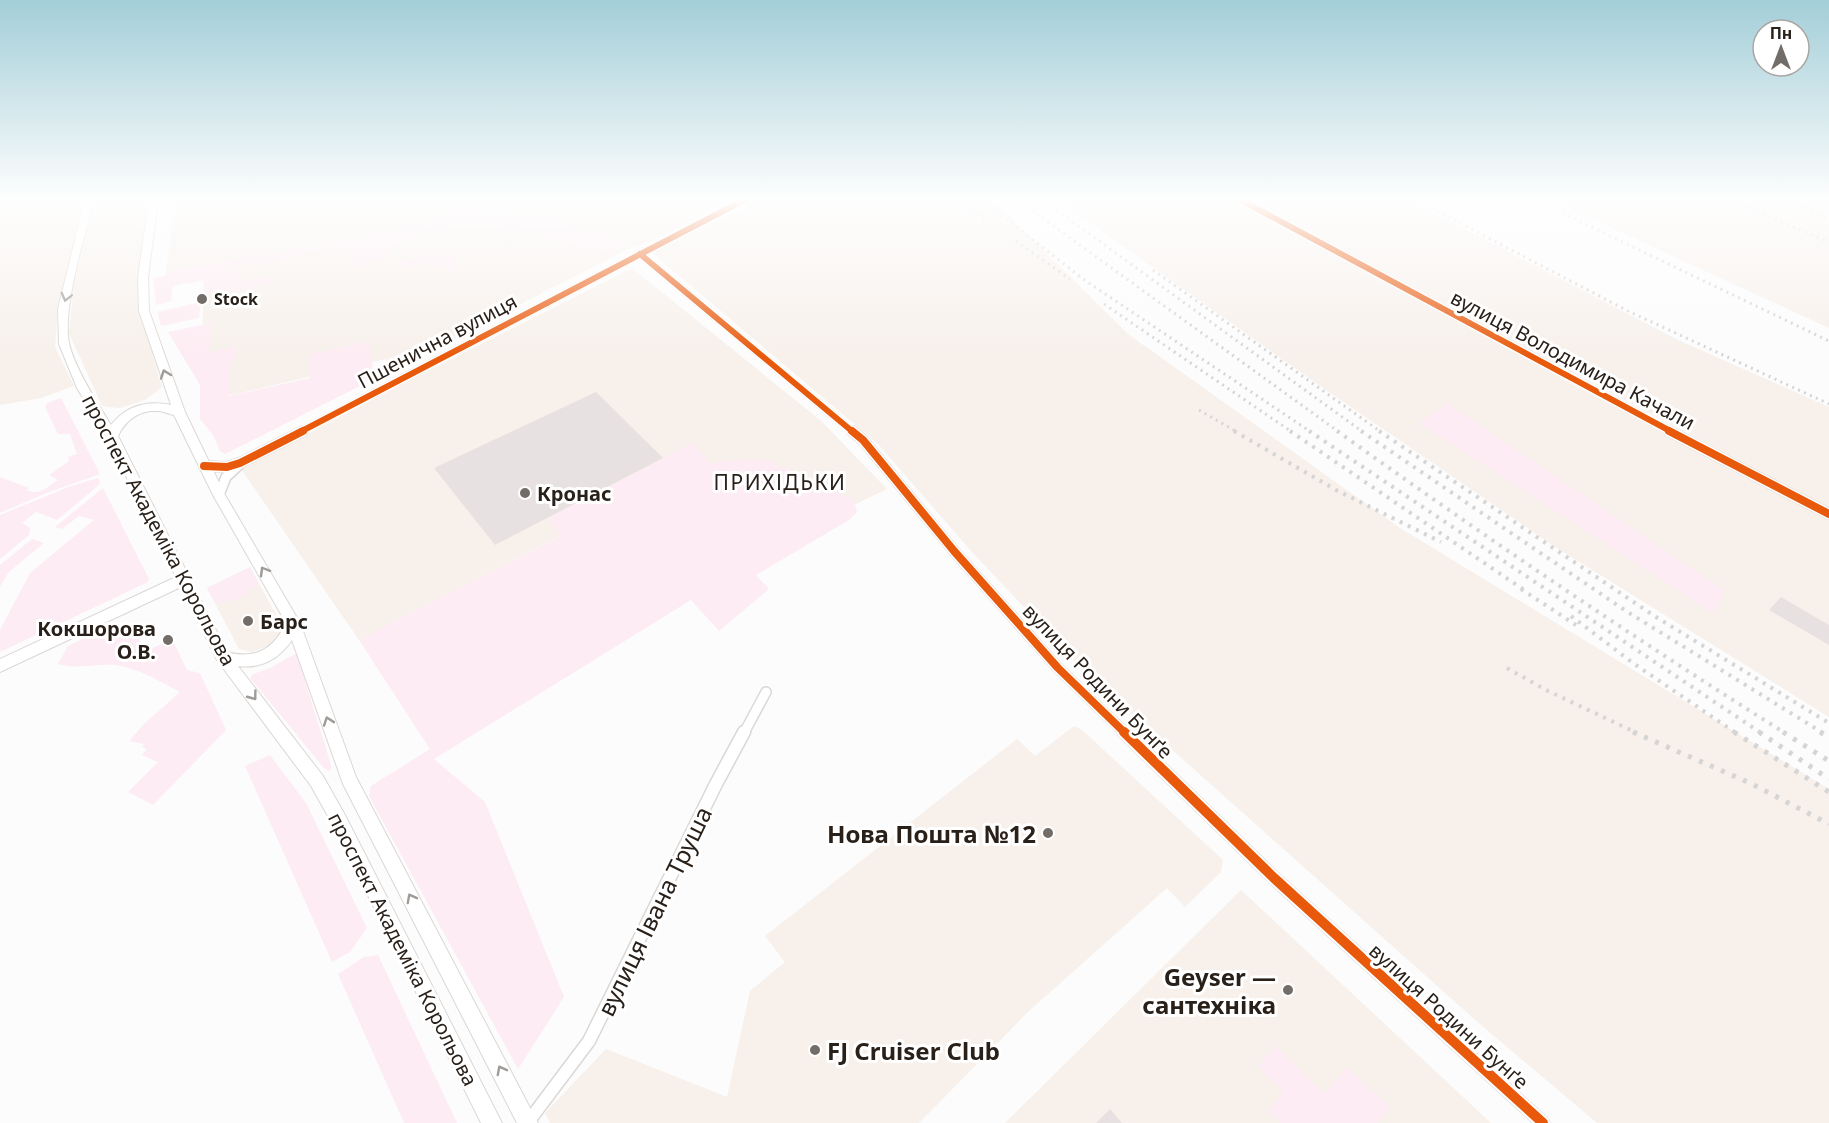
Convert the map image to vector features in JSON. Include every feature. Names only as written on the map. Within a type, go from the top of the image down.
[{"type":"main road","name":"проспект Академіка Корольова","points":[[77,251],[63,309],[64,344],[84,388],[112,436],[222,656],[317,781],[381,901],[492,1123]]},
{"type":"main road","name":"проспект Академіка Корольова","points":[[147,251],[143,278],[144,311],[179,412],[219,495],[293,623],[348,779],[528,1123]]},
{"type":"main road","points":[[112,436],[115,426],[121,420],[142,408],[161,406],[179,412]]},
{"type":"main road","points":[[0,666],[185,579]]},
{"type":"main road","points":[[222,656],[244,662],[267,656],[284,642],[293,623]]},
{"type":"street","name":"Пшенична вулиця","points":[[204,466],[227,467],[240,464],[645,251]]},
{"type":"street","name":"вулиця Володимира Качали","points":[[1336,251],[1584,386],[1829,514]]},
{"type":"street","name":"вулиця Родини Бунґе","points":[[640,254],[863,440],[954,551],[1058,668],[1274,878],[1543,1123]]},
{"type":"street","name":"Пшенична вулиця","points":[[219,495],[226,477],[240,464]]},
{"type":"street","name":"вулиця Івана Труша","points":[[528,1123],[589,1041],[716,784],[766,692]]},
{"type":"shaded area","points":[[0,251],[71,251],[58,306],[55,347],[74,386],[41,398],[0,405]]},
{"type":"shaded area","points":[[82,251],[144,251],[140,313],[162,387],[145,400],[119,408],[102,406],[69,333],[73,289]]},
{"type":"shaded area","points":[[169,251],[623,251],[478,326],[433,346],[232,395],[201,388],[204,265],[166,272]]},
{"type":"shaded area","points":[[284,251],[318,251],[230,267],[216,273],[282,259],[282,261],[241,269],[241,282],[272,276],[271,281],[264,285],[222,294],[222,289],[214,291],[214,295],[206,296],[206,280],[173,286],[171,301],[156,305],[153,278],[165,276],[166,272]]},
{"type":"shaded area","points":[[349,251],[390,251],[386,259],[351,268]]},
{"type":"shaded area","points":[[1045,251],[1128,334],[1400,528],[1829,789],[1829,1123],[1597,1123],[1481,1025],[1086,673],[972,552],[878,444],[651,252]]},
{"type":"shaded area","points":[[1130,251],[1330,251],[1579,388],[1829,520],[1829,717],[1560,550],[1326,390]]},
{"type":"shaded area","points":[[1343,251],[1508,251],[1678,340],[1829,407],[1829,508]]},
{"type":"shaded area","points":[[1663,251],[1829,251],[1829,328]]},
{"type":"shaded area","points":[[448,253],[456,254],[458,266],[448,271],[446,264],[432,267],[432,264],[427,263],[401,267],[391,266],[396,263]]},
{"type":"shaded area","points":[[632,268],[821,421],[887,489],[777,542],[702,463],[359,640],[241,469]]},
{"type":"shaded area","points":[[201,302],[199,318],[161,326],[157,312]]},
{"type":"shaded area","points":[[212,323],[209,352],[237,346],[235,360],[229,362],[229,396],[310,378],[310,354],[369,341],[374,379],[225,454],[220,451],[213,435],[200,419],[200,385],[168,332]]},
{"type":"shaded area","points":[[478,326],[389,370],[386,359],[394,355],[433,346]]},
{"type":"shaded area","points":[[61,398],[100,474],[0,513],[0,477],[29,488],[27,490],[31,492],[39,491],[58,480],[49,475],[69,461],[68,457],[77,454],[70,434],[58,434],[45,407],[47,403]]},
{"type":"shaded area","points":[[1447,403],[1725,591],[1713,613],[1419,423]]},
{"type":"shaded area","points":[[694,442],[709,463],[767,460],[854,500],[857,512],[849,520],[756,575],[769,589],[719,631],[691,600],[434,759],[485,802],[564,997],[518,1069],[369,796],[371,786],[430,749],[359,640],[561,536],[548,518]]},
{"type":"shaded area","points":[[98,478],[100,484],[57,520],[36,512],[22,523],[30,528],[29,535],[0,559],[0,515],[68,487]]},
{"type":"shaded area","points":[[103,488],[149,579],[148,582],[0,652],[0,630],[30,573],[94,520],[79,516],[62,529],[55,527]]},
{"type":"shaded area","points":[[32,539],[44,543],[9,572],[0,587],[0,565]]},
{"type":"shaded area","points":[[250,567],[284,629],[275,643],[252,652],[239,649],[207,588]]},
{"type":"shaded area","points":[[250,567],[258,583],[254,588],[239,598],[215,603],[207,588]]},
{"type":"shaded area","points":[[95,633],[137,635],[144,652],[172,639],[187,670],[200,673],[226,730],[153,805],[128,792],[158,762],[142,755],[147,749],[142,747],[144,744],[129,741],[144,724],[180,692],[123,666],[58,664],[68,646]]},
{"type":"shaded area","points":[[295,654],[332,768],[329,771],[324,768],[250,678],[253,674],[270,668]]},
{"type":"shaded area","points":[[1074,726],[1082,730],[1223,860],[1221,872],[1185,907],[1167,888],[1029,1011],[919,1123],[550,1123],[545,1113],[606,1049],[727,1097],[750,991],[785,962],[765,936],[1017,739],[1035,756]]},
{"type":"shaded area","points":[[270,755],[306,803],[367,928],[350,952],[332,962],[245,766]]},
{"type":"shaded area","points":[[1241,890],[1491,1123],[1005,1123]]},
{"type":"shaded area","points":[[378,955],[457,1123],[404,1123],[338,974],[364,957]]},
{"type":"shaded area","points":[[1276,1046],[1324,1094],[1347,1068],[1390,1107],[1377,1123],[1281,1123],[1268,1111],[1283,1092],[1258,1066]]},
{"type":"building","name":"Кронас","points":[[596,392],[663,458],[495,545],[434,468]]},
{"type":"building","points":[[1781,597],[1829,625],[1829,645],[1769,610]]},
{"type":"building","points":[[1110,1109],[1122,1123],[1096,1123]]},
{"type":"railway","points":[[1031,251],[1070,279]]},
{"type":"railway","points":[[1048,251],[1083,279],[1311,432]]},
{"type":"railway","points":[[1089,251],[1339,432]]},
{"type":"railway","points":[[1113,251],[1363,432]]},
{"type":"railway","points":[[1514,251],[1628,311],[1829,404]]},
{"type":"railway","points":[[1642,251],[1829,341]]},
{"type":"railway","points":[[1153,270],[1381,432]]},
{"type":"railway","points":[[1104,304],[1292,432]]},
{"type":"railway","points":[[1199,410],[1237,432]]},
{"type":"railway","points":[[1234,431],[1336,490],[1441,542]]},
{"type":"railway","points":[[1290,431],[1527,592]]},
{"type":"railway","points":[[1309,431],[1761,733]]},
{"type":"railway","points":[[1337,431],[1559,585],[1785,733]]},
{"type":"railway","points":[[1361,431],[1626,611],[1823,733]]},
{"type":"railway","points":[[1379,431],[1656,617],[1829,723]]},
{"type":"railway","points":[[1521,589],[1576,625]]},
{"type":"railway","points":[[1571,616],[1633,663],[1736,733]]},
{"type":"railway","points":[[1507,668],[1546,690],[1637,733]]},
{"type":"railway","points":[[1633,732],[1750,783],[1829,824]]},
{"type":"railway","points":[[1734,732],[1829,792]]},
{"type":"railway","points":[[1759,732],[1829,779]]},
{"type":"railway","points":[[1783,732],[1829,761]]},
{"type":"railway","points":[[1820,732],[1829,737]]},
{"type":"cycle path","points":[[204,466],[227,467],[240,463],[648,251]]},
{"type":"cycle path","points":[[1336,251],[1584,386],[1829,514]]},
{"type":"cycle path","points":[[640,254],[863,440],[954,551],[1058,668],[1274,878],[1543,1123]]},
{"type":"place","name":"Stock","points":[[202,299]]},
{"type":"place","name":"Кронас","points":[[525,493]]},
{"type":"place","name":"Барс","points":[[248,621]]},
{"type":"place","name":"Кокшорова О.В.","points":[[168,640]]},
{"type":"place","name":"Нова Пошта №12","points":[[1048,833]]},
{"type":"place","name":"Geyser — сантехніка","points":[[1288,990]]},
{"type":"place","name":"FJ Cruiser Club","points":[[815,1050]]},
{"type":"district","name":"ПРИХІДЬКИ","points":[[780,482]]}]
